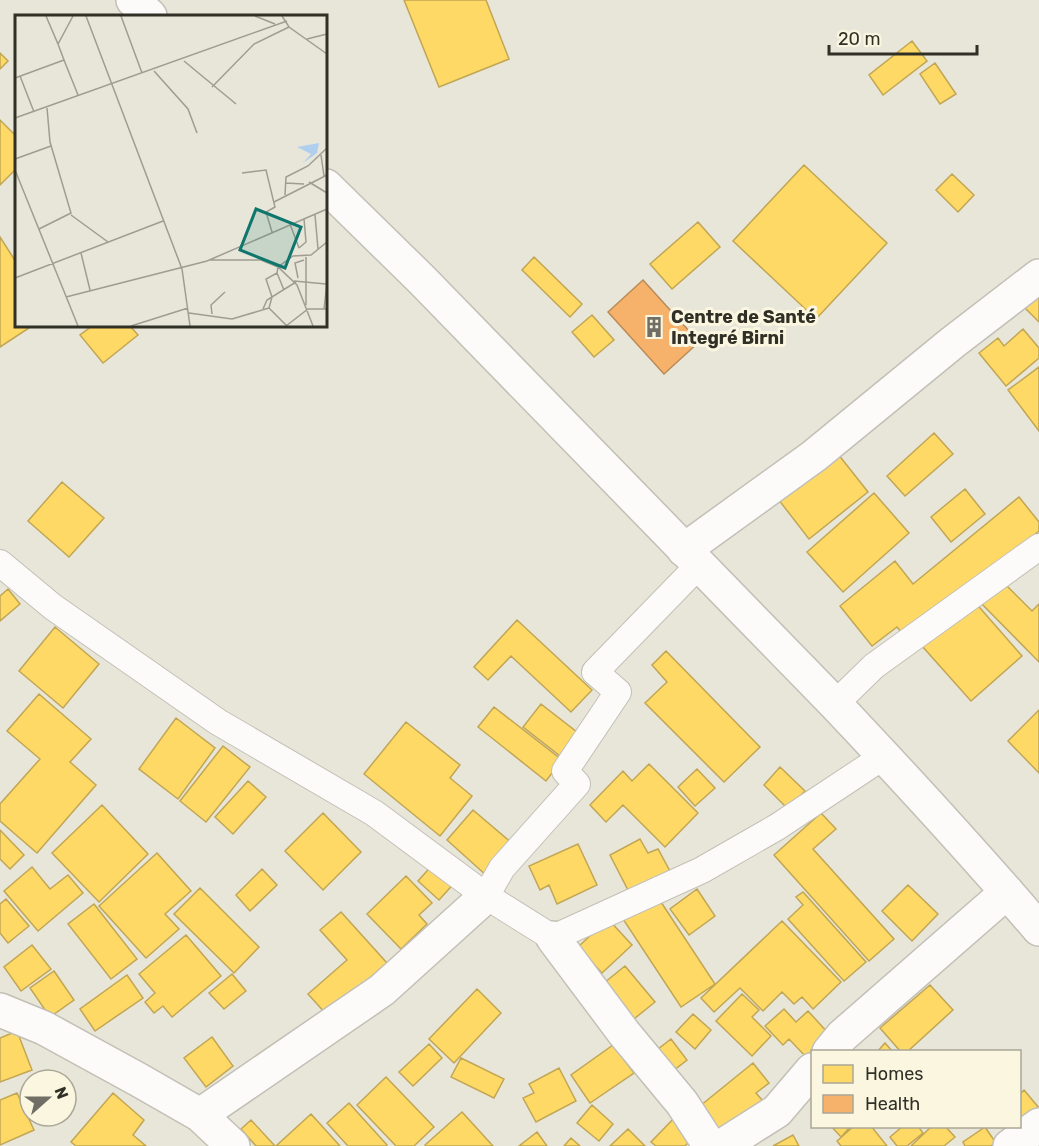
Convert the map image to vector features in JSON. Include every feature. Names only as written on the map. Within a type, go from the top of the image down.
[{"type":"street","points":[[133,0],[149,15]]},
{"type":"street","points":[[327,187],[422,280],[835,704],[1039,929]]},
{"type":"street","points":[[692,557],[952,343],[1039,276]]},
{"type":"street","points":[[831,1050],[842,1036],[1007,892]]},
{"type":"street","points":[[200,1115],[382,990],[486,896]]},
{"type":"street","points":[[553,938],[624,1033],[681,1103],[710,1146]]},
{"type":"street","points":[[0,1010],[44,1028],[200,1115],[233,1146]]},
{"type":"street","points":[[722,1146],[777,1111],[811,1072]]},
{"type":"street","points":[[1010,1146],[1039,1125]]},
{"type":"lane","points":[[835,704],[874,666],[1039,547]]},
{"type":"lane","points":[[486,896],[502,868],[577,784],[565,771],[618,692],[595,672],[692,557]]},
{"type":"lane","points":[[0,563],[54,607],[218,722],[374,813],[486,896],[553,938],[702,870],[777,827],[884,756]]},
{"type":"building: Homes","points":[[404,0],[486,0],[509,59],[439,87]]},
{"type":"building: Homes","points":[[912,41],[927,61],[883,95],[869,75]]},
{"type":"building: Homes","points":[[0,53],[8,61],[0,69]]},
{"type":"building: Homes","points":[[935,63],[956,94],[940,104],[920,74]]},
{"type":"building: Homes","points":[[0,120],[15,135],[15,170],[0,185]]},
{"type":"building: Homes","points":[[804,165],[887,243],[816,319],[733,241]]},
{"type":"building: Homes","points":[[952,174],[974,195],[958,212],[936,190]]},
{"type":"building: Homes","points":[[698,222],[720,247],[672,289],[650,264]]},
{"type":"building: Homes","points":[[0,237],[15,260],[15,327],[30,327],[0,347]]},
{"type":"building: Homes","points":[[534,257],[582,304],[570,317],[522,270]]},
{"type":"building: Homes","points":[[1039,285],[1039,322],[1020,303]]},
{"type":"building: Homes","points":[[592,315],[614,340],[594,357],[572,332]]},
{"type":"building: Homes","points":[[91,327],[131,327],[138,335],[103,363],[80,335]]},
{"type":"building: Homes","points":[[1023,329],[1039,348],[1039,358],[1006,386],[979,353],[998,338],[1004,346]]},
{"type":"building: Homes","points":[[1039,367],[1039,431],[1008,390]]},
{"type":"building: Homes","points":[[934,433],[953,454],[905,496],[887,476]]},
{"type":"building: Homes","points":[[834,449],[868,492],[809,539],[775,495]]},
{"type":"building: Homes","points":[[62,482],[104,518],[69,557],[28,521]]},
{"type":"building: Homes","points":[[965,489],[985,514],[951,542],[931,517]]},
{"type":"building: Homes","points":[[874,493],[909,533],[843,592],[807,552]]},
{"type":"building: Homes","points":[[1019,497],[1039,522],[1039,531],[906,638],[897,627],[872,646],[840,606],[895,561],[913,584]]},
{"type":"building: Homes","points":[[1001,580],[1032,611],[1039,604],[1039,662],[979,601]]},
{"type":"building: Homes","points":[[8,589],[20,604],[0,621],[0,596]]},
{"type":"building: Homes","points":[[973,600],[1022,656],[971,701],[922,646]]},
{"type":"building: Homes","points":[[517,620],[592,690],[571,712],[511,656],[488,680],[474,667]]},
{"type":"building: Homes","points":[[55,627],[99,664],[63,708],[19,671]]},
{"type":"building: Homes","points":[[666,651],[760,747],[724,782],[645,703],[667,682],[652,665]]},
{"type":"building: Homes","points":[[39,694],[91,739],[70,762],[96,785],[37,853],[0,821],[0,804],[40,759],[7,731]]},
{"type":"building: Homes","points":[[541,704],[582,736],[564,759],[523,727]]},
{"type":"building: Homes","points":[[494,707],[562,760],[546,781],[478,727]]},
{"type":"building: Homes","points":[[1039,710],[1039,773],[1008,741]]},
{"type":"building: Homes","points":[[176,718],[215,748],[178,799],[139,769]]},
{"type":"building: Homes","points":[[406,722],[460,765],[450,778],[472,796],[440,836],[364,774]]},
{"type":"building: Homes","points":[[223,746],[250,767],[206,822],[180,801]]},
{"type":"building: Homes","points":[[649,764],[698,813],[665,847],[623,805],[606,822],[590,805],[623,771],[632,781]]},
{"type":"building: Homes","points":[[780,767],[805,791],[788,809],[764,785]]},
{"type":"building: Homes","points":[[697,769],[715,788],[695,806],[678,787]]},
{"type":"building: Homes","points":[[248,781],[266,797],[233,834],[215,817]]},
{"type":"building: Homes","points":[[102,805],[148,854],[99,902],[52,853]]},
{"type":"building: Homes","points":[[473,810],[514,845],[487,876],[447,840]]},
{"type":"building: Homes","points":[[323,813],[361,852],[323,890],[285,851]]},
{"type":"building: Homes","points":[[821,813],[836,829],[813,849],[894,939],[869,961],[774,855]]},
{"type":"building: Homes","points":[[0,830],[24,855],[10,869],[0,859]]},
{"type":"building: Homes","points":[[640,839],[648,853],[658,849],[671,873],[630,894],[610,855]]},
{"type":"building: Homes","points":[[578,844],[597,885],[557,904],[549,885],[540,890],[529,866]]},
{"type":"building: Homes","points":[[157,853],[191,891],[165,914],[179,929],[146,958],[99,906]]},
{"type":"building: Homes","points":[[435,862],[457,880],[439,900],[418,881]]},
{"type":"building: Homes","points":[[32,867],[50,889],[68,875],[83,893],[38,931],[4,891]]},
{"type":"building: Homes","points":[[262,869],[277,885],[250,911],[236,895]]},
{"type":"building: Homes","points":[[406,876],[432,903],[419,915],[427,924],[401,949],[367,914]]},
{"type":"building: Homes","points":[[908,885],[938,914],[912,941],[882,911]]},
{"type":"building: Homes","points":[[200,888],[259,947],[234,973],[174,914]]},
{"type":"building: Homes","points":[[697,889],[715,916],[689,935],[670,909]]},
{"type":"building: Homes","points":[[803,892],[866,962],[844,981],[788,919],[803,905],[796,897]]},
{"type":"building: Homes","points":[[657,896],[715,984],[681,1007],[623,919]]},
{"type":"building: Homes","points":[[6,899],[29,926],[8,943],[0,933],[0,904]]},
{"type":"building: Homes","points":[[94,904],[137,959],[111,979],[68,924]]},
{"type":"building: Homes","points":[[341,912],[387,963],[327,1015],[308,994],[347,960],[320,930]]},
{"type":"building: Homes","points":[[608,919],[632,945],[602,973],[578,947]]},
{"type":"building: Homes","points":[[782,921],[841,982],[813,1009],[802,997],[794,1004],[782,992],[763,1011],[740,988],[714,1012],[701,998]]},
{"type":"building: Homes","points":[[186,935],[221,976],[172,1017],[163,1006],[154,1013],[145,1002],[155,993],[139,974]]},
{"type":"building: Homes","points":[[32,945],[51,969],[21,991],[4,967]]},
{"type":"building: Homes","points":[[625,966],[655,1002],[629,1023],[599,987]]},
{"type":"building: Homes","points":[[54,971],[74,1000],[50,1017],[30,988]]},
{"type":"building: Homes","points":[[232,974],[246,991],[224,1009],[209,993]]},
{"type":"building: Homes","points":[[127,975],[143,998],[95,1031],[80,1009]]},
{"type":"building: Homes","points":[[930,985],[953,1010],[909,1050],[899,1050],[880,1028]]},
{"type":"building: Homes","points":[[477,989],[501,1013],[454,1063],[429,1039]]},
{"type":"building: Homes","points":[[742,994],[759,1010],[752,1017],[771,1036],[752,1056],[716,1021]]},
{"type":"building: Homes","points":[[784,1009],[796,1022],[808,1011],[829,1034],[806,1057],[789,1039],[783,1045],[765,1026]]},
{"type":"building: Homes","points":[[693,1014],[711,1030],[695,1049],[676,1032]]},
{"type":"building: Homes","points":[[17,1031],[31,1068],[18,1068],[18,1075],[0,1082],[0,1038]]},
{"type":"building: Homes","points":[[212,1037],[233,1066],[206,1087],[184,1058]]},
{"type":"building: Homes","points":[[671,1039],[687,1060],[669,1074],[653,1053]]},
{"type":"building: Homes","points":[[885,1043],[891,1050],[879,1050]]},
{"type":"building: Homes","points":[[429,1044],[442,1058],[413,1086],[399,1072]]},
{"type":"building: Homes","points":[[613,1045],[634,1073],[590,1103],[571,1075]]},
{"type":"building: Homes","points":[[461,1058],[504,1079],[494,1098],[451,1077]]},
{"type":"building: Homes","points":[[753,1063],[769,1083],[756,1093],[763,1101],[718,1138],[695,1110]]},
{"type":"building: Homes","points":[[559,1068],[576,1101],[536,1122],[523,1098],[534,1093],[529,1084]]},
{"type":"building: Homes","points":[[386,1077],[434,1127],[414,1146],[396,1146],[357,1105]]},
{"type":"building: Homes","points":[[1024,1090],[1039,1108],[1039,1115],[1012,1138],[1004,1128],[1021,1128],[1021,1093]]},
{"type":"building: Homes","points":[[17,1093],[18,1128],[33,1128],[34,1130],[0,1145],[0,1100]]},
{"type":"building: Homes","points":[[113,1093],[144,1120],[133,1135],[146,1146],[76,1146],[71,1142]]},
{"type":"building: Homes","points":[[349,1103],[386,1146],[348,1146],[327,1123]]},
{"type":"building: Homes","points":[[592,1105],[613,1124],[599,1141],[577,1123]]},
{"type":"building: Homes","points":[[462,1112],[493,1146],[425,1145]]},
{"type":"building: Homes","points":[[679,1113],[699,1132],[685,1146],[656,1146],[651,1142]]},
{"type":"building: Homes","points":[[311,1114],[340,1146],[276,1146]]},
{"type":"building: Homes","points":[[251,1120],[275,1146],[256,1146],[241,1129]]},
{"type":"building: Homes","points":[[833,1128],[849,1128],[841,1137]]},
{"type":"building: Homes","points":[[852,1128],[873,1128],[887,1146],[841,1146],[837,1141]]},
{"type":"building: Homes","points":[[901,1128],[919,1128],[923,1133],[907,1146],[897,1146],[890,1137]]},
{"type":"building: Homes","points":[[930,1128],[947,1128],[955,1137],[944,1146],[911,1146]]},
{"type":"building: Homes","points":[[986,1128],[996,1143],[991,1146],[965,1146],[963,1142]]},
{"type":"building: Homes","points":[[628,1129],[645,1146],[610,1146]]},
{"type":"building: Homes","points":[[537,1132],[547,1146],[519,1146]]},
{"type":"building: Homes","points":[[793,1135],[799,1146],[773,1146]]},
{"type":"building: Homes","points":[[571,1138],[580,1146],[564,1146]]},
{"type":"building: Health","name":"Centre de Santé Integré Birni","points":[[643,280],[699,342],[664,374],[608,312]]},
{"type":"place","name":"Centre de Santé Integré Birni","points":[[654,327]]}]
